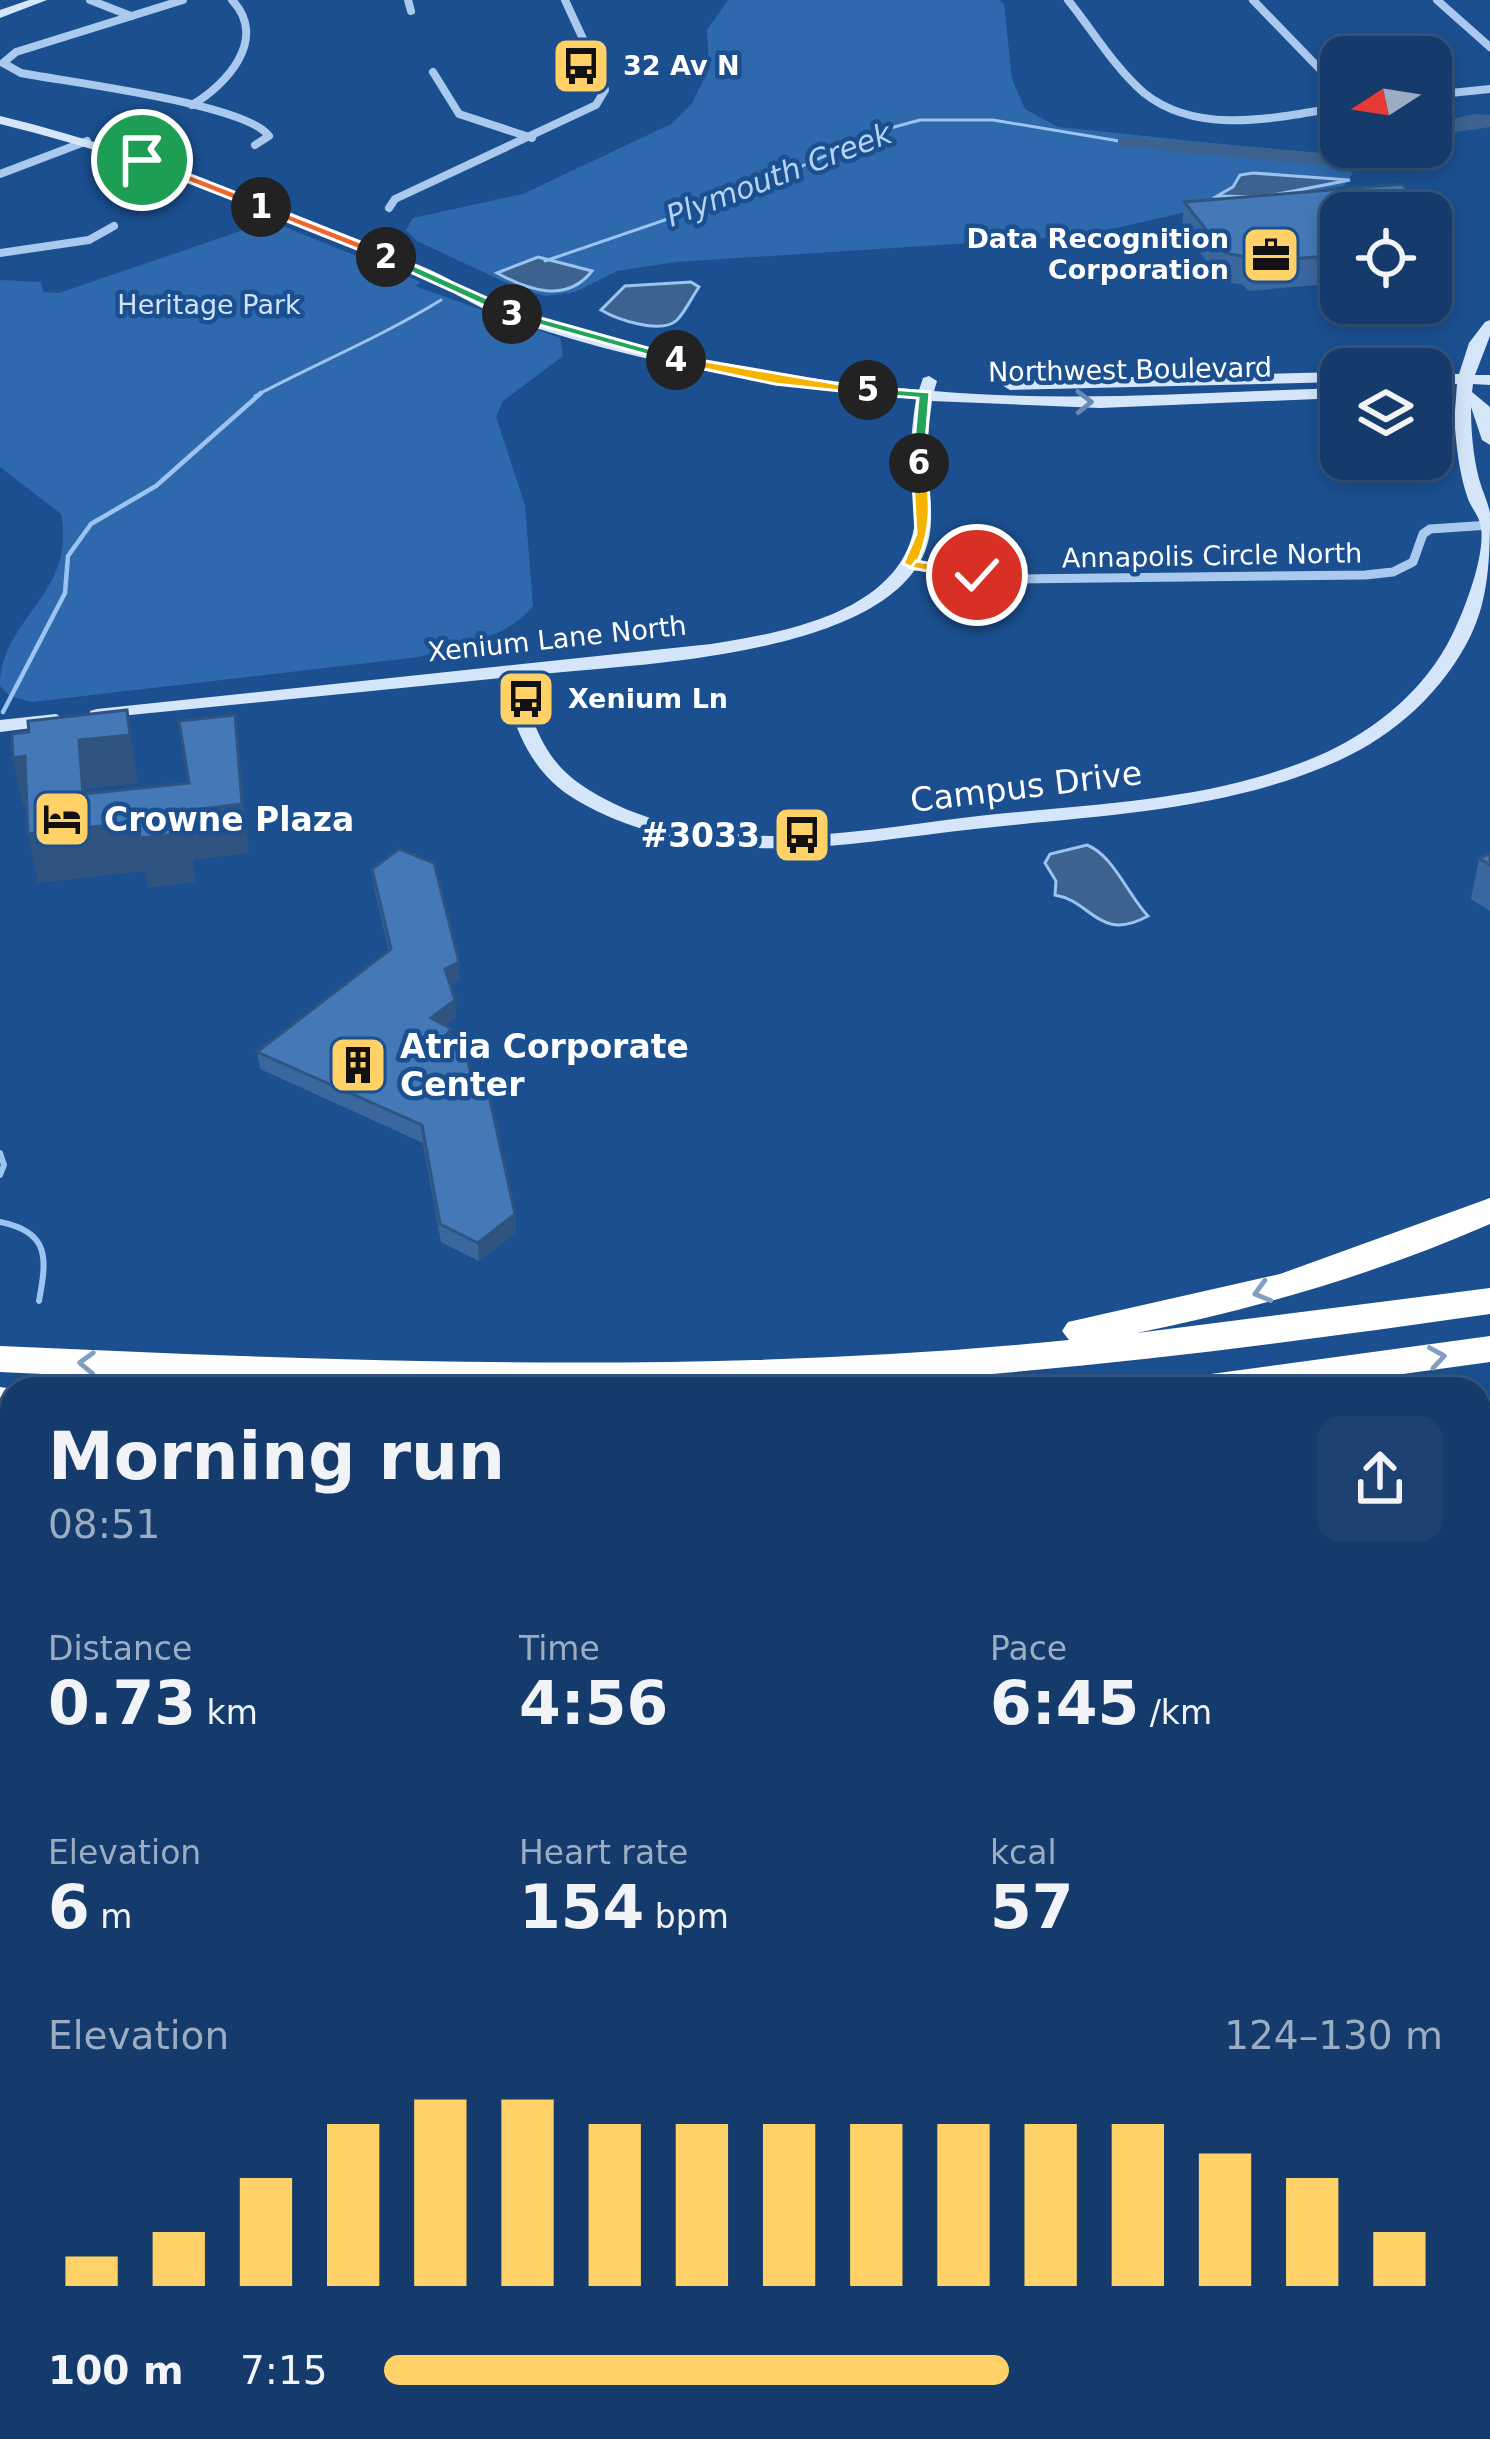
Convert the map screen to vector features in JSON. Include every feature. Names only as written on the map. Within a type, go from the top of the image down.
[{"type":"highway","points":[[1337,1270],[1363,1252],[1490,1191]]},
{"type":"highway","points":[[371,1375],[945,1347],[1164,1317],[1412,1246],[1490,1210]]},
{"type":"highway","points":[[652,1377],[900,1368],[1282,1333],[1490,1301]]},
{"type":"highway","points":[[1284,1377],[1490,1349]]},
{"type":"highway","points":[[0,1359],[371,1375],[540,1377]]},
{"type":"street","points":[[0,14],[41,0]]},
{"type":"street","points":[[90,0],[131,16]]},
{"type":"street","points":[[183,0],[16,52],[3,63],[21,73],[192,105],[264,127],[269,136],[255,145]]},
{"type":"street","points":[[192,105],[224,86],[240,67],[245,20],[232,0]]},
{"type":"street","points":[[408,0],[411,11]]},
{"type":"street","points":[[389,208],[395,200],[586,112],[605,90],[565,0]]},
{"type":"street","points":[[1068,0],[1142,91],[1171,108],[1255,118],[1320,110]]},
{"type":"street","points":[[1252,0],[1320,70]]},
{"type":"street","points":[[1437,0],[1490,47]]},
{"type":"street","points":[[433,72],[443,103],[455,113],[533,138]]},
{"type":"street","points":[[1452,93],[1490,88]]},
{"type":"street","name":"Northwest Boulevard","points":[[0,120],[87,141],[434,276],[449,288],[524,319],[639,351],[775,380],[928,387],[1070,403],[1320,394]]},
{"type":"street","points":[[0,174],[87,141]]},
{"type":"street","points":[[0,253],[89,241],[114,226]]},
{"type":"street","name":"Campus Drive","points":[[509,672],[532,748],[571,787],[632,818],[709,837],[768,842],[838,838],[1158,801],[1211,793],[1305,766],[1346,749],[1409,707],[1432,684],[1477,605],[1487,566],[1490,525],[1478,508],[1460,405],[1475,344],[1490,325]]},
{"type":"street","name":"Northwest Boulevard","points":[[928,387],[1320,378]]},
{"type":"street","points":[[1452,390],[1490,380]]},
{"type":"street","points":[[1452,383],[1490,395]]},
{"type":"street","points":[[910,564],[923,534],[919,444],[928,387]]},
{"type":"street","points":[[1466,387],[1488,418],[1490,440]]},
{"type":"street","points":[[1452,416],[1463,427]]},
{"type":"street","name":"Annapolis Circle North","points":[[910,564],[1016,579],[1365,575],[1393,572],[1413,562],[1430,529],[1490,525]]},
{"type":"street","name":"Xenium Lane North","points":[[0,726],[711,650],[792,635],[856,608],[910,564]]},
{"type":"green space","points":[[728,0],[999,0],[1004,4],[1012,79],[1025,109],[1058,127],[1319,154],[1320,168],[1344,168],[1353,173],[1344,186],[1203,208],[1082,236],[676,262],[617,271],[575,292],[546,296],[522,290],[417,241],[406,230],[413,218],[523,194],[671,124],[691,105],[709,69],[707,30]]},
{"type":"green space","name":"Heritage Park","points":[[270,221],[421,282],[415,286],[560,338],[563,356],[503,401],[496,417],[525,505],[533,606],[496,633],[419,657],[32,702],[10,696],[0,686],[3,662],[49,586],[63,542],[61,514],[0,467],[0,280],[41,282],[43,292],[59,293]]},
{"type":"shaded area","points":[[1240,175],[1350,180],[1263,197],[1217,196],[1233,187]]},
{"type":"shaded area","points":[[538,257],[592,271],[571,288],[559,291],[534,289],[497,273]]},
{"type":"shaded area","points":[[691,282],[699,287],[670,324],[639,324],[601,310],[625,286]]},
{"type":"shaded area","points":[[1087,845],[1112,866],[1148,916],[1131,923],[1107,923],[1055,895],[1056,881],[1045,863],[1050,854]]},
{"type":"building","points":[[1402,184],[1409,192],[1320,192],[1320,257],[1251,262],[1225,253],[1184,202]]},
{"type":"building","points":[[127,710],[130,735],[79,740],[83,794],[189,783],[179,721],[235,715],[242,804],[185,811],[188,833],[140,838],[138,822],[28,834],[25,756],[13,758],[12,734],[29,732],[28,721]]},
{"type":"building","name":"Atria Corporate Center","points":[[399,849],[434,863],[459,962],[445,969],[455,1000],[431,1018],[452,1029],[438,1042],[466,1054],[474,1086],[488,1091],[515,1214],[478,1243],[440,1224],[422,1125],[257,1052],[391,949],[372,869]]},
{"type":"waterway","name":"Plymouth Creek","points":[[545,261],[735,196],[883,130],[920,120],[993,120],[1125,142]]},
{"type":"waterway","name":"Plymouth Creek","points":[[1452,125],[1490,121]]},
{"type":"waterway","name":"Plymouth Creek","points":[[1125,142],[1320,159]]},
{"type":"waterway","name":"Plymouth Creek","points":[[261,393],[441,300]]},
{"type":"waterway","name":"Plymouth Creek","points":[[3,712],[65,593],[68,556],[91,524],[156,486],[261,393]]},
{"type":"waterway","name":"Plymouth Creek","points":[[255,396],[261,393]]},
{"type":"waterway","name":"Plymouth Creek","points":[[0,1153],[4,1165],[0,1175]]},
{"type":"waterway","name":"Plymouth Creek","points":[[0,1222],[28,1233],[41,1249],[39,1301]]},
{"type":"place","name":"32 Av N","points":[[581,66]]},
{"type":"place","name":"Data Recognition Corporation","points":[[1271,255]]},
{"type":"place","name":"Xenium Ln","points":[[526,699]]},
{"type":"place","name":"Crowne Plaza","points":[[62,819]]},
{"type":"place","name":"#3033","points":[[802,835]]},
{"type":"place","name":"Atria Corporate Center","points":[[358,1065]]},
{"type":"route","points":[[142,160],[434,276],[449,288],[524,319],[639,351],[775,380],[925,395],[919,444],[923,534],[910,564],[977,575]]}]
